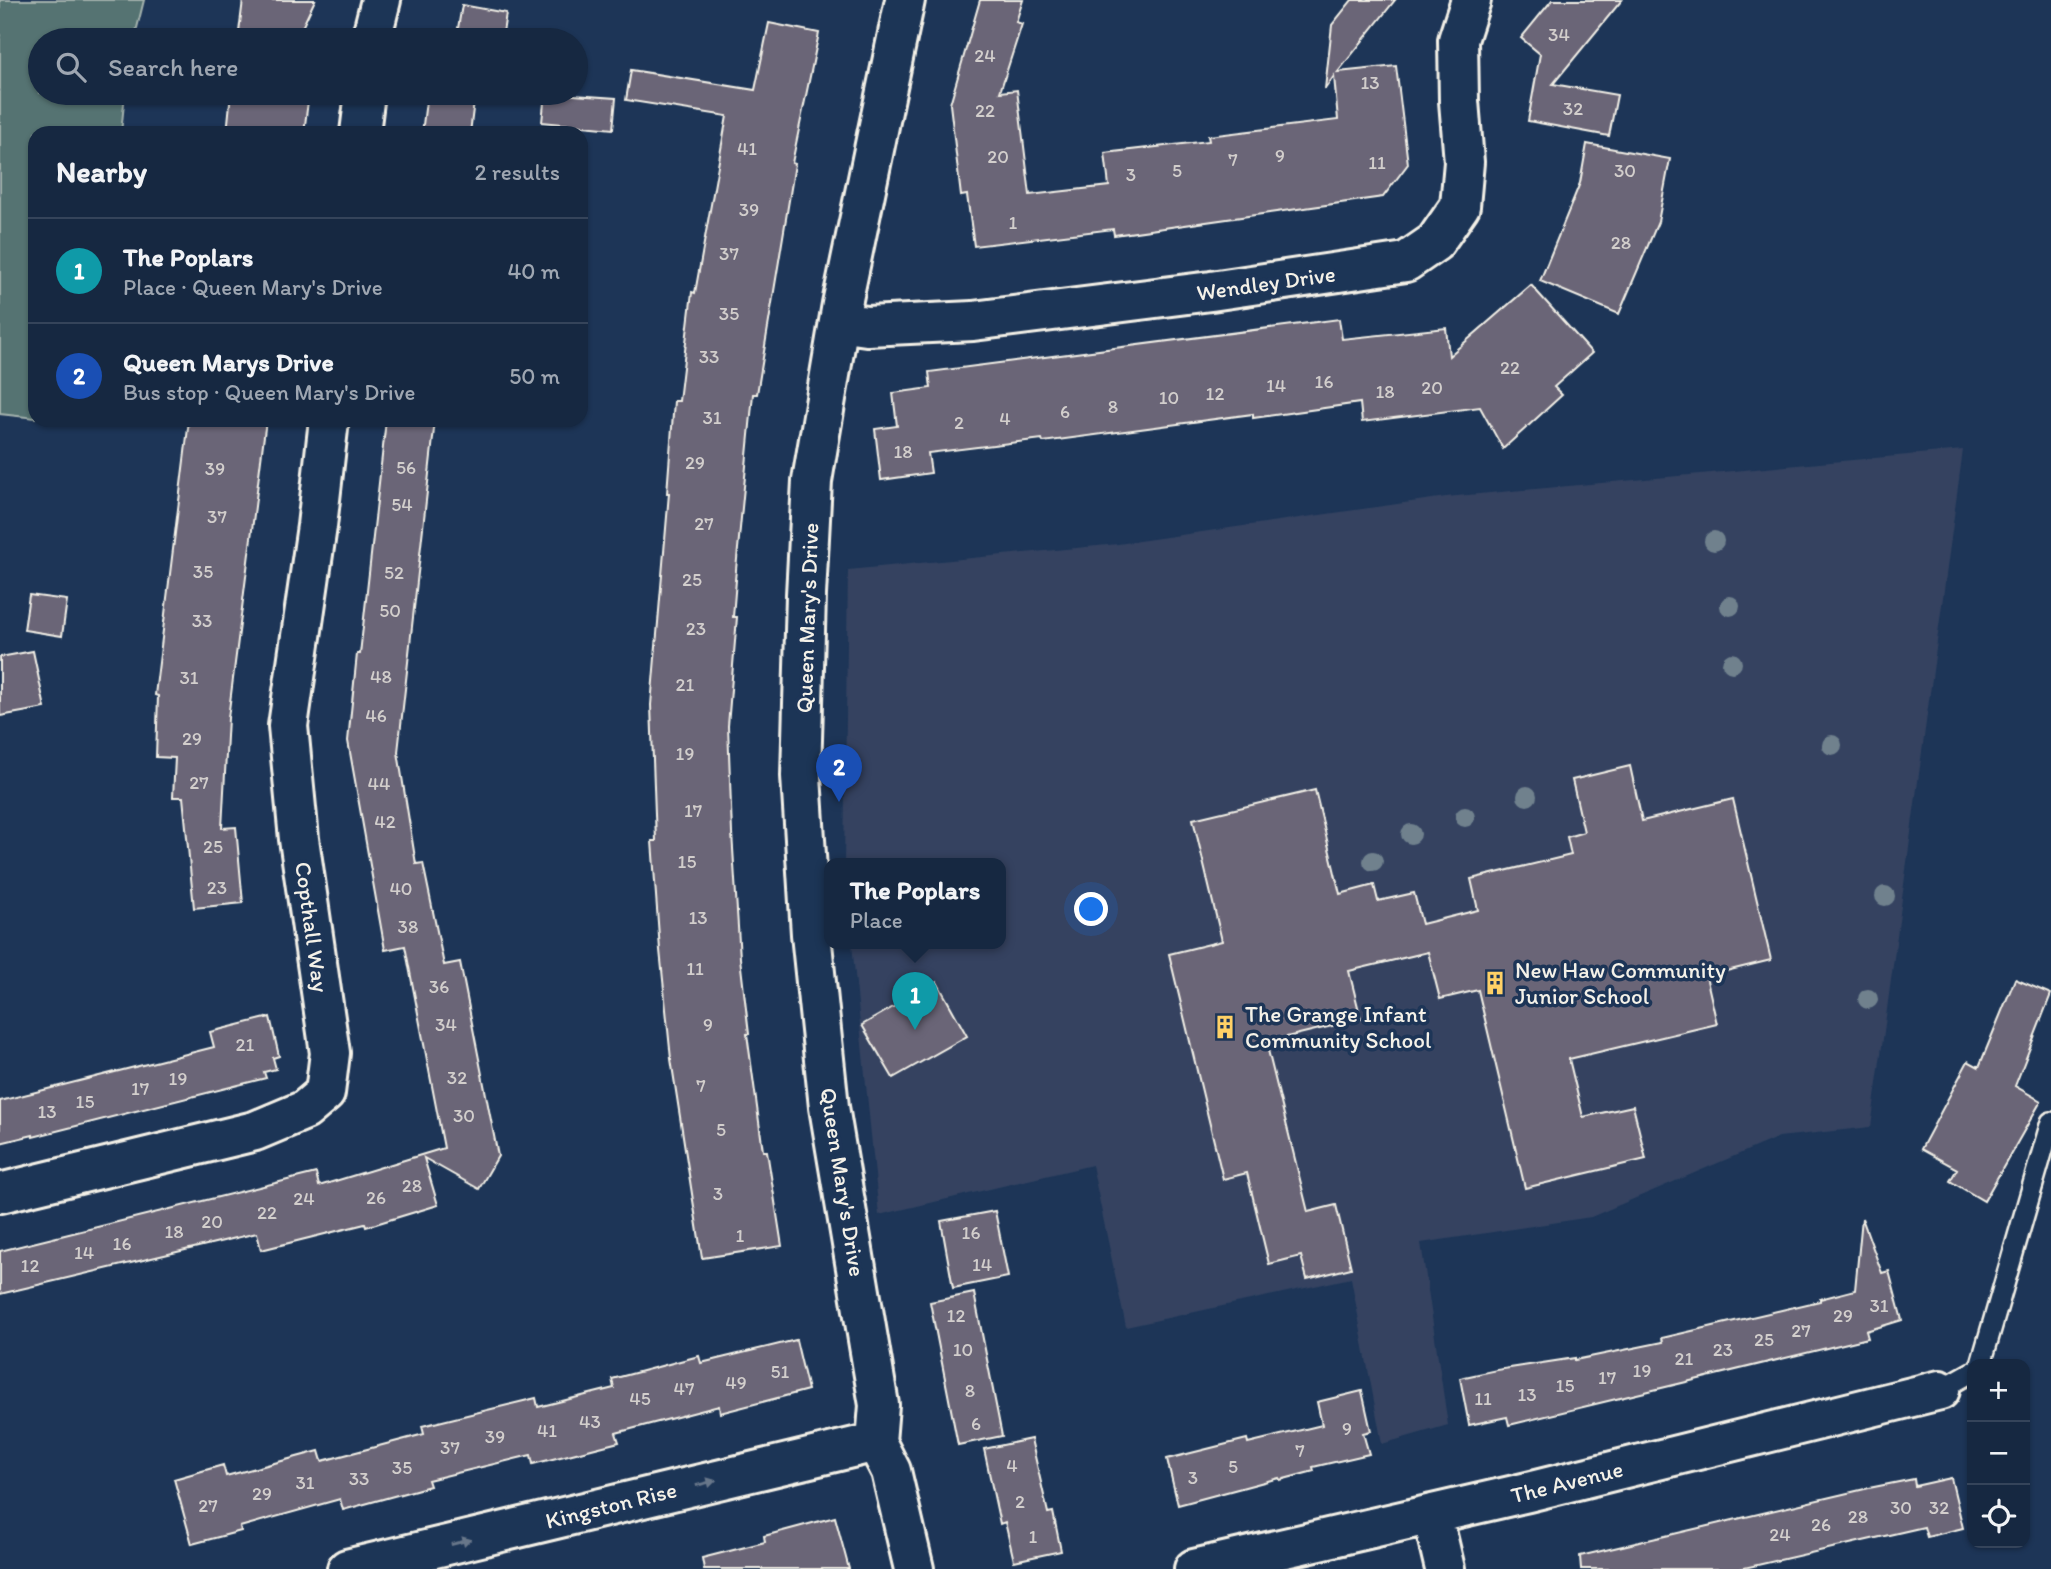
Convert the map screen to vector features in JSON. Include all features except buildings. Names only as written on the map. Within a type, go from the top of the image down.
[{"type":"street","points":[[373,28],[381,0]]},
{"type":"street","name":"Queen Mary's Drive","points":[[876,1442],[879,1405],[829,1107],[811,934],[801,776],[806,595],[813,481],[839,321],[905,0]]},
{"type":"street","name":"Wendley Drive","points":[[839,321],[867,326],[973,321],[1211,291],[1406,262],[1435,242],[1460,206],[1464,162],[1458,40],[1471,0]]},
{"type":"street","points":[[361,126],[364,105]]},
{"type":"street","name":"Copthall Way","points":[[0,1193],[255,1131],[305,1110],[325,1093],[330,1053],[299,839],[288,726],[328,427]]},
{"type":"street","name":"The Avenue","points":[[1194,1569],[1432,1514],[1956,1381]]},
{"type":"street","points":[[876,1442],[891,1471],[914,1569]]},
{"type":"street","name":"Kingston Rise","points":[[347,1569],[876,1442]]},
{"type":"street","points":[[1432,1514],[1446,1569]]},
{"type":"lane","points":[[1982,1359],[2051,1122]]},
{"type":"shaded area","points":[[1963,450],[1871,1127],[1779,1137],[1591,1217],[1421,1243],[1448,1425],[1382,1444],[1351,1278],[1126,1327],[1092,1165],[879,1215],[852,949],[1006,949],[1006,858],[844,858],[848,570],[1118,544],[1446,497]]},
{"type":"green space","points":[[0,0],[144,0],[137,28],[28,28],[28,105],[124,105],[122,126],[28,126],[28,417],[0,414]]},
{"type":"place","name":"Queen Marys Drive","points":[[839,802]]},
{"type":"place","name":"New Haw Community Junior School","points":[[1495,983]]},
{"type":"place","name":"The Grange Infant Community School","points":[[1225,1027]]},
{"type":"place","name":"The Poplars","points":[[915,1030]]}]
